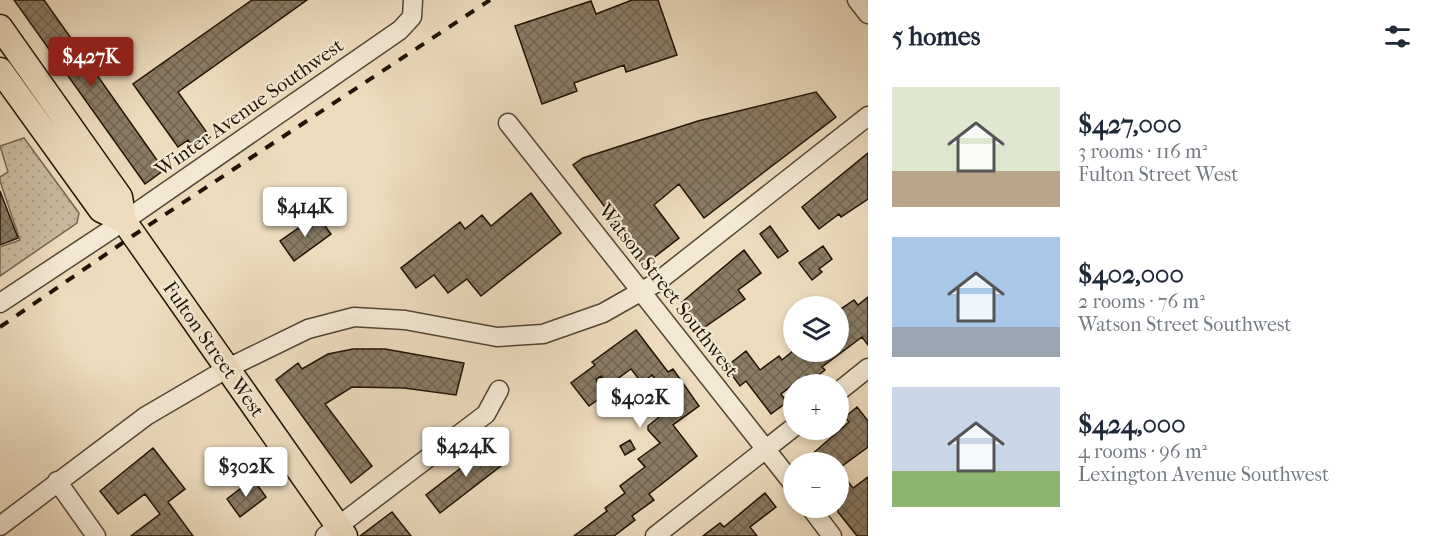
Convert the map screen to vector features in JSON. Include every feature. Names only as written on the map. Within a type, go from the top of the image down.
[{"type":"main road","name":"Fulton Street West","points":[[0,27],[120,197],[124,221],[228,368],[336,533]]},
{"type":"main road","name":"Fulton Street West","points":[[0,70],[101,210],[124,221]]},
{"type":"street","name":"Winter Avenue Southwest","points":[[0,303],[124,221],[400,30],[414,12],[413,0]]},
{"type":"street","points":[[857,0],[868,14]]},
{"type":"street","points":[[0,526],[146,416],[228,368],[308,329],[354,317],[405,320],[497,337],[543,334],[590,319],[641,294],[868,116]]},
{"type":"street","name":"Watson Street Southwest","points":[[508,123],[641,294],[783,470]]},
{"type":"street","points":[[849,384],[868,369]]},
{"type":"street","points":[[336,533],[486,414],[499,390]]},
{"type":"street","points":[[655,536],[783,435]]},
{"type":"street","points":[[57,481],[96,536]]},
{"type":"street","points":[[818,518],[832,536]]},
{"type":"shaded area","points":[[24,138],[79,213],[77,223],[0,276],[0,247],[20,240],[0,181],[0,177],[8,172],[0,146]]},
{"type":"building","points":[[14,0],[44,0],[164,170],[145,184]]},
{"type":"building","points":[[252,0],[307,0],[178,92],[210,137],[194,149],[188,140],[178,147],[133,84]]},
{"type":"building","points":[[632,0],[658,0],[677,55],[626,72],[624,65],[574,83],[577,91],[542,104],[515,26],[591,1],[596,14]]},
{"type":"building","points":[[816,92],[836,117],[704,218],[679,184],[654,205],[679,238],[643,266],[607,219],[611,215],[573,165],[583,158],[698,121]]},
{"type":"building","points":[[868,153],[868,199],[841,217],[839,214],[819,229],[802,207]]},
{"type":"building","points":[[0,191],[18,238],[0,245]]},
{"type":"building","points":[[531,193],[561,233],[481,296],[467,279],[448,293],[434,275],[416,288],[401,268],[460,222],[465,229],[482,215],[491,226]]},
{"type":"building","points":[[317,215],[331,234],[294,261],[280,241]]},
{"type":"building","points":[[770,226],[788,251],[778,258],[760,234]]},
{"type":"building","points":[[823,246],[832,259],[819,269],[822,272],[812,280],[799,263]]},
{"type":"building","points":[[744,250],[761,273],[738,290],[745,299],[702,329],[682,302]]},
{"type":"building","points":[[868,297],[868,345],[862,337],[849,347],[849,303],[854,300],[858,305]]},
{"type":"building","points":[[636,330],[668,372],[673,369],[699,406],[673,425],[697,456],[649,494],[654,500],[632,516],[635,520],[614,536],[574,536],[607,511],[605,508],[625,493],[620,486],[645,467],[638,459],[660,443],[648,430],[648,426],[675,404],[652,375],[642,383],[631,369],[609,385],[601,376],[596,379],[603,396],[589,406],[571,383],[595,365],[592,362]]},
{"type":"building","points":[[353,349],[385,349],[464,363],[456,395],[404,388],[352,387],[325,404],[372,466],[351,483],[276,380],[298,363],[302,369],[328,354]]},
{"type":"building","points":[[746,351],[760,370],[779,356],[783,362],[829,362],[822,367],[825,370],[820,374],[783,374],[783,392],[781,394],[783,405],[771,414],[746,381],[740,386],[726,367]]},
{"type":"building","points":[[857,407],[868,421],[868,447],[849,461],[849,452],[815,452],[828,440],[849,440],[849,414]]},
{"type":"building","points":[[630,440],[635,449],[625,455],[620,446]]},
{"type":"building","points":[[492,444],[506,462],[440,513],[426,495]]},
{"type":"building","points":[[153,448],[185,489],[168,502],[193,536],[131,536],[160,514],[145,494],[118,514],[100,491]]},
{"type":"building","points":[[868,477],[868,536],[857,536],[843,518],[849,518],[849,483],[853,488]]},
{"type":"building","points":[[253,479],[266,497],[240,517],[227,499]]},
{"type":"building","points":[[765,493],[776,507],[750,527],[757,536],[703,536],[720,523],[724,527]]},
{"type":"building","points":[[392,512],[411,536],[360,536]]},
{"type":"railway","points":[[0,327],[134,235],[490,0]]}]
